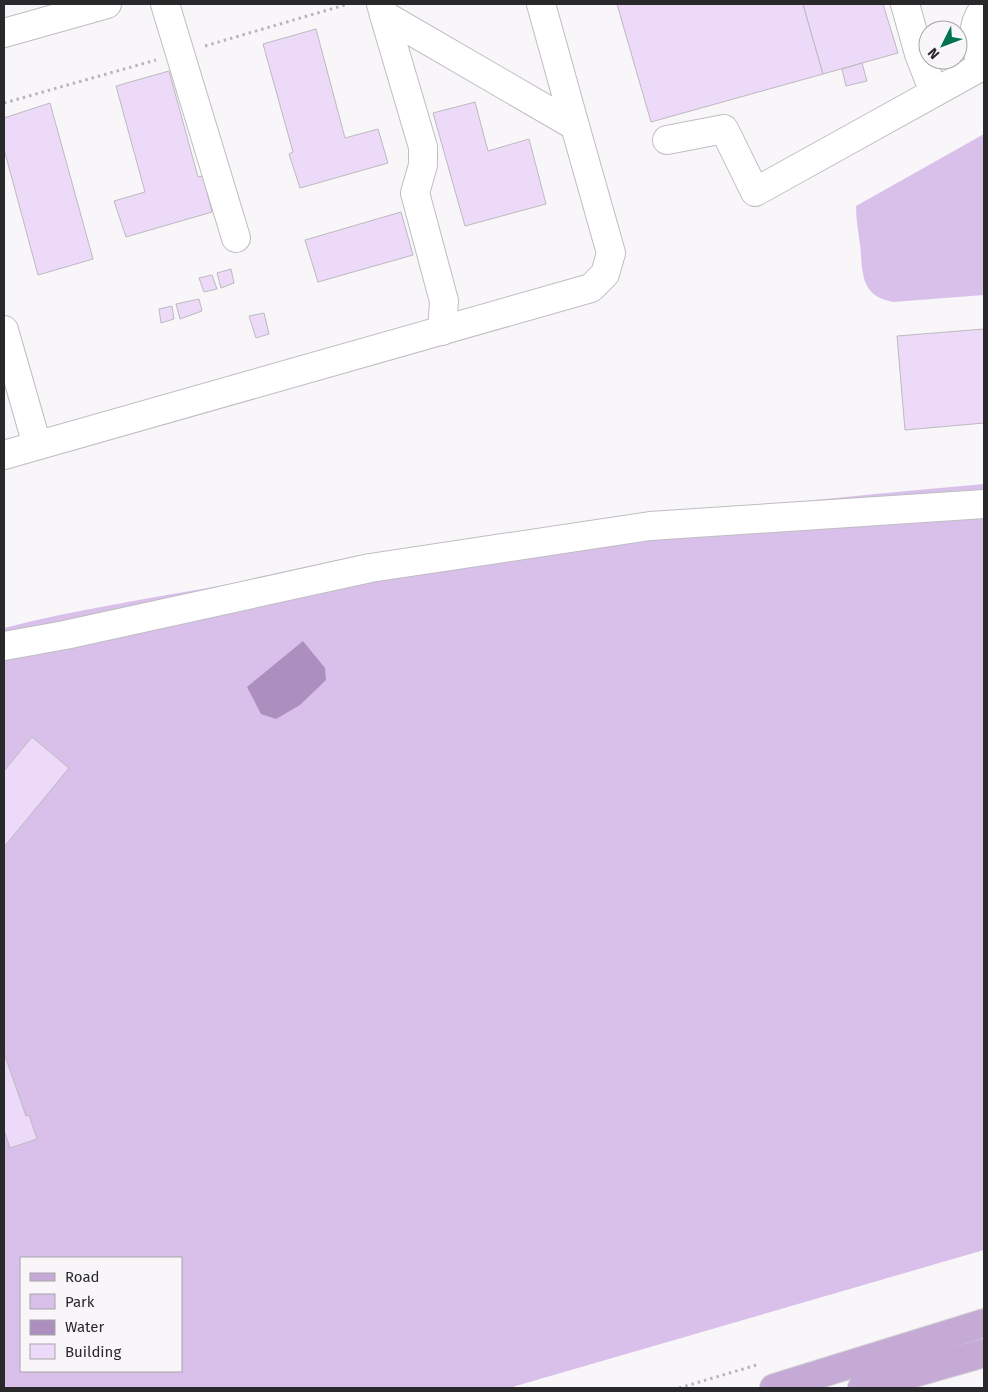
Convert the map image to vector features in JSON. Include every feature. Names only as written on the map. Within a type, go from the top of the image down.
[{"type":"main road","points":[[774,1388],[984,1323]]},
{"type":"main road","points":[[862,1388],[984,1353]]},
{"type":"street","points":[[4,33],[107,4]]},
{"type":"street","points":[[165,4],[236,238]]},
{"type":"street","points":[[4,455],[591,288],[605,274],[611,253],[541,4]]},
{"type":"street","points":[[905,4],[919,54],[934,92]]},
{"type":"street","points":[[667,140],[724,129],[755,192],[984,64],[978,56],[974,42],[974,28],[978,15],[984,8]]},
{"type":"street","points":[[383,9],[575,126]]},
{"type":"street","points":[[383,9],[423,147],[423,165],[415,193],[444,301],[442,331]]},
{"type":"street","points":[[4,330],[37,445]]},
{"type":"street","points":[[4,646],[66,636],[370,568],[640,527],[984,504]]},
{"type":"green space","points":[[984,134],[984,295],[893,302],[882,299],[874,294],[868,288],[863,273],[856,206]]},
{"type":"green space","points":[[984,484],[984,1250],[509,1388],[4,1388],[4,628],[116,604],[416,551],[605,524],[794,502]]},
{"type":"water","points":[[303,641],[325,668],[326,680],[300,705],[276,719],[261,714],[247,687]]},
{"type":"building","points":[[617,4],[803,4],[823,74],[651,122]]},
{"type":"building","points":[[803,4],[883,4],[898,53],[823,74]]},
{"type":"building","points":[[316,29],[345,138],[378,129],[388,163],[300,188],[289,154],[293,152],[263,44]]},
{"type":"building","points":[[862,63],[867,81],[846,86],[842,69]]},
{"type":"building","points":[[169,71],[198,177],[203,176],[212,212],[126,237],[114,201],[145,192],[116,86]]},
{"type":"building","points":[[475,102],[488,151],[529,139],[546,204],[465,226],[433,113]]},
{"type":"building","points":[[50,103],[93,259],[38,275],[4,149],[4,118]]},
{"type":"building","points":[[401,212],[413,255],[318,282],[305,240]]},
{"type":"building","points":[[231,269],[234,283],[221,288],[217,273]]},
{"type":"building","points":[[212,275],[217,289],[204,292],[199,278]]},
{"type":"building","points":[[199,299],[202,311],[180,319],[176,304]]},
{"type":"building","points":[[172,306],[174,319],[161,323],[159,309]]},
{"type":"building","points":[[264,313],[269,334],[256,338],[249,316]]},
{"type":"building","points":[[984,329],[984,423],[905,430],[897,336]]},
{"type":"building","points":[[32,737],[69,768],[4,847],[4,771]]},
{"type":"building","points":[[4,1053],[26,1116],[29,1115],[37,1139],[10,1148],[4,1130]]}]
